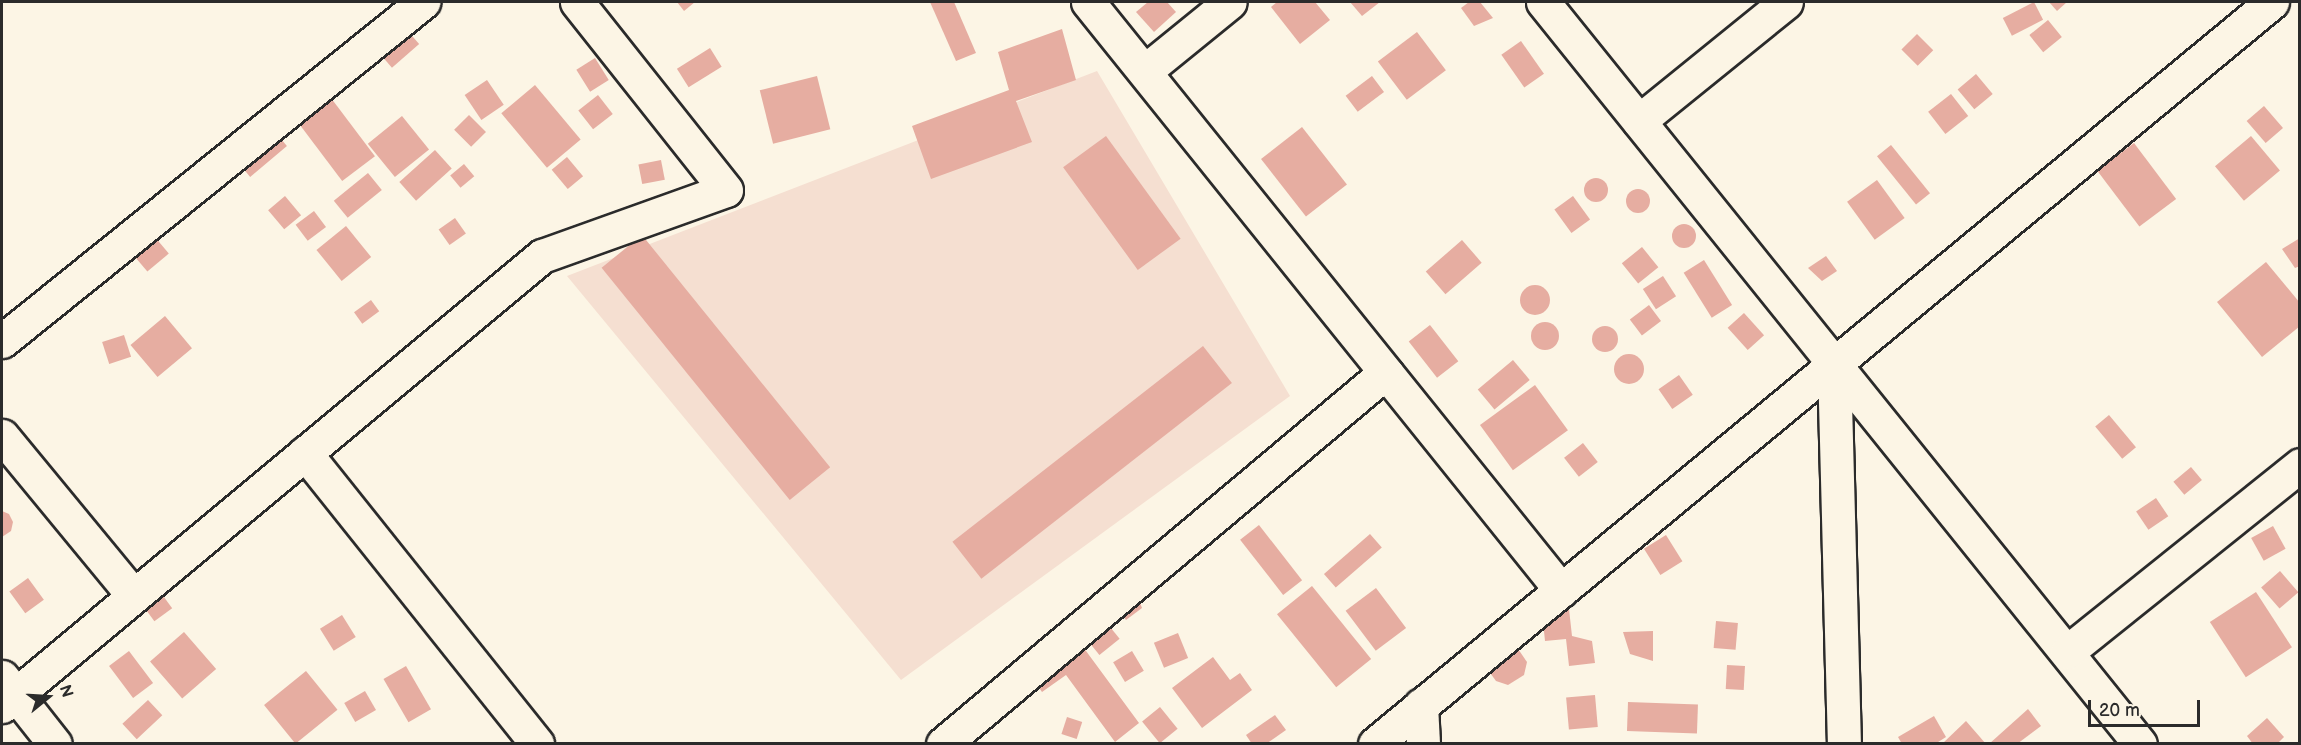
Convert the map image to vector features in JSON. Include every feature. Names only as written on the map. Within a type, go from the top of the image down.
[{"type":"street","points":[[2,341],[423,2]]},
{"type":"street","points":[[55,744],[6,693],[134,596],[542,256],[726,190],[577,2]]},
{"type":"street","points":[[1088,2],[1561,590]]},
{"type":"street","points":[[1144,71],[1230,2]]},
{"type":"street","points":[[1543,2],[2140,744]]},
{"type":"street","points":[[1639,122],[1786,2]]},
{"type":"street","points":[[1375,744],[2272,2]]},
{"type":"street","points":[[1834,364],[1844,744]]},
{"type":"street","points":[[943,744],[1386,372]]},
{"type":"street","points":[[2,436],[134,596]]},
{"type":"street","points":[[304,453],[537,744]]},
{"type":"street","points":[[2067,652],[2300,465]]},
{"type":"street","points":[[1421,705],[1423,744]]},
{"type":"shaded area","points":[[1097,71],[1290,396],[901,680],[567,276]]},
{"type":"building","points":[[677,2],[695,2],[684,11]]},
{"type":"building","points":[[930,2],[954,2],[976,53],[956,61]]},
{"type":"building","points":[[1148,2],[1167,2],[1176,12],[1154,32],[1136,12]]},
{"type":"building","points":[[1277,2],[1315,2],[1330,20],[1300,44],[1271,7]]},
{"type":"building","points":[[1350,2],[1380,2],[1362,16]]},
{"type":"building","points":[[1469,2],[1480,2],[1493,18],[1474,26],[1461,8]]},
{"type":"building","points":[[2034,2],[2043,20],[2012,36],[2003,18]]},
{"type":"building","points":[[2049,2],[2067,2],[2057,11]]},
{"type":"building","points":[[2048,20],[2062,37],[2043,52],[2029,35]]},
{"type":"building","points":[[406,29],[419,44],[392,68],[379,53]]},
{"type":"building","points":[[1062,29],[1076,80],[1016,101],[1032,142],[931,179],[912,126],[1009,90],[998,52]]},
{"type":"building","points":[[1417,32],[1446,70],[1407,100],[1378,61]]},
{"type":"building","points":[[1917,34],[1933,50],[1918,66],[1901,50]]},
{"type":"building","points":[[1521,41],[1544,74],[1524,88],[1501,55]]},
{"type":"building","points":[[710,48],[722,67],[689,87],[677,69]]},
{"type":"building","points":[[595,58],[609,80],[590,92],[576,70]]},
{"type":"building","points":[[1976,74],[1993,94],[1974,109],[1958,89]]},
{"type":"building","points":[[817,76],[830,129],[773,144],[760,90]]},
{"type":"building","points":[[1372,76],[1384,92],[1358,112],[1346,96]]},
{"type":"building","points":[[487,80],[504,105],[481,120],[465,95]]},
{"type":"building","points":[[535,85],[581,139],[547,168],[501,113]]},
{"type":"building","points":[[1951,94],[1968,116],[1945,134],[1928,112]]},
{"type":"building","points":[[598,95],[613,114],[593,129],[578,110]]},
{"type":"building","points":[[331,98],[375,156],[342,181],[298,123]]},
{"type":"building","points":[[2264,106],[2283,128],[2266,143],[2247,121]]},
{"type":"building","points":[[469,115],[486,132],[471,147],[454,130]]},
{"type":"building","points":[[402,116],[429,149],[395,177],[368,144]]},
{"type":"building","points":[[1302,127],[1347,185],[1306,217],[1261,159]]},
{"type":"building","points":[[276,133],[287,146],[250,177],[239,164]]},
{"type":"building","points":[[1106,136],[1181,239],[1138,270],[1063,167]]},
{"type":"building","points":[[2251,136],[2280,170],[2244,201],[2215,166]]},
{"type":"building","points":[[2134,143],[2176,199],[2139,227],[2097,171]]},
{"type":"building","points":[[1891,145],[1930,193],[1916,205],[1877,156]]},
{"type":"building","points":[[435,150],[452,169],[416,201],[399,182]]},
{"type":"building","points":[[567,157],[583,176],[568,189],[552,170]]},
{"type":"building","points":[[661,160],[665,180],[642,184],[638,164]]},
{"type":"building","points":[[464,164],[474,176],[460,188],[450,176]]},
{"type":"building","points":[[368,173],[382,190],[348,218],[334,201]]},
{"type":"building","points":[[1596,178],[1601,179],[1607,185],[1607,195],[1601,201],[1596,202],[1591,201],[1585,195],[1584,190],[1585,185],[1591,179]]},
{"type":"building","points":[[1877,180],[1905,218],[1875,240],[1847,202]]},
{"type":"building","points":[[1638,189],[1647,192],[1650,201],[1647,210],[1638,213],[1629,210],[1626,201],[1629,192]]},
{"type":"building","points":[[285,196],[301,215],[284,229],[268,210]]},
{"type":"building","points":[[1573,196],[1590,219],[1571,233],[1554,210]]},
{"type":"building","points":[[314,211],[326,227],[308,241],[296,225]]},
{"type":"building","points":[[455,218],[466,234],[450,245],[439,229]]},
{"type":"building","points":[[1679,224],[1689,224],[1696,231],[1696,241],[1689,248],[1679,248],[1672,241],[1672,231]]},
{"type":"building","points":[[346,226],[371,257],[342,281],[316,250]]},
{"type":"building","points":[[642,235],[830,467],[790,500],[602,268]]},
{"type":"building","points":[[154,236],[169,254],[147,272],[133,254]]},
{"type":"building","points":[[2300,238],[2300,266],[2295,268],[2282,249]]},
{"type":"building","points":[[1462,240],[1482,263],[1445,294],[1426,271]]},
{"type":"building","points":[[1642,247],[1658,267],[1638,284],[1622,263]]},
{"type":"building","points":[[1826,256],[1837,271],[1822,281],[1808,268]]},
{"type":"building","points":[[1704,260],[1732,305],[1712,318],[1684,273]]},
{"type":"building","points":[[2266,262],[2300,303],[2300,326],[2262,357],[2217,302]]},
{"type":"building","points":[[1663,276],[1676,296],[1656,309],[1643,289]]},
{"type":"building","points":[[1535,285],[1541,286],[1549,294],[1549,306],[1541,314],[1535,315],[1529,314],[1521,306],[1520,300],[1521,294],[1529,286]]},
{"type":"building","points":[[371,300],[379,311],[362,324],[354,312]]},
{"type":"building","points":[[1649,305],[1661,321],[1642,335],[1630,319]]},
{"type":"building","points":[[1744,313],[1764,335],[1748,350],[1728,328]]},
{"type":"building","points":[[165,316],[192,348],[158,377],[131,345]]},
{"type":"building","points":[[1545,322],[1555,326],[1559,336],[1555,346],[1545,350],[1535,346],[1531,336],[1535,326]]},
{"type":"building","points":[[1430,325],[1458,361],[1437,378],[1409,342]]},
{"type":"building","points":[[1605,326],[1614,330],[1618,339],[1614,348],[1605,352],[1596,348],[1592,339],[1596,330]]},
{"type":"building","points":[[124,335],[131,357],[109,364],[102,342]]},
{"type":"building","points":[[1203,346],[1232,383],[981,579],[952,542]]},
{"type":"building","points":[[1629,354],[1635,355],[1643,363],[1643,375],[1635,383],[1629,384],[1623,383],[1615,375],[1614,369],[1615,363],[1623,355]]},
{"type":"building","points":[[1513,360],[1530,380],[1494,409],[1478,390]]},
{"type":"building","points":[[1679,375],[1693,395],[1672,409],[1659,389]]},
{"type":"building","points":[[1535,385],[1568,430],[1513,470],[1480,425]]},
{"type":"building","points":[[2109,415],[2136,447],[2122,459],[2095,427]]},
{"type":"building","points":[[1583,443],[1598,462],[1579,477],[1564,458]]},
{"type":"building","points":[[2191,467],[2202,480],[2184,495],[2173,482]]},
{"type":"building","points":[[2156,498],[2168,516],[2148,530],[2136,511]]},
{"type":"building","points":[[2,511],[9,514],[13,522],[11,531],[2,537]]},
{"type":"building","points":[[1259,525],[1302,580],[1283,595],[1240,540]]},
{"type":"building","points":[[2273,526],[2286,549],[2264,561],[2251,538]]},
{"type":"building","points":[[1370,534],[1382,548],[1336,588],[1324,574]]},
{"type":"building","points":[[1666,535],[1682,561],[1660,575],[1644,549]]},
{"type":"building","points":[[2280,571],[2298,592],[2280,609],[2261,587]]},
{"type":"building","points":[[28,578],[44,600],[25,613],[9,592]]},
{"type":"building","points":[[1312,586],[1371,659],[1336,687],[1277,614]]},
{"type":"building","points":[[1376,588],[1406,628],[1376,651],[1346,611]]},
{"type":"building","points":[[1135,590],[1142,608],[1126,620],[1115,605]]},
{"type":"building","points":[[2256,592],[2292,647],[2246,677],[2210,622]]},
{"type":"building","points":[[161,593],[172,608],[154,621],[143,606]]},
{"type":"building","points":[[1569,609],[1572,636],[1592,641],[1595,663],[1569,666],[1566,639],[1545,641],[1542,612]]},
{"type":"building","points":[[342,615],[356,637],[334,651],[320,629]]},
{"type":"building","points":[[1102,617],[1120,639],[1099,655],[1082,633]]},
{"type":"building","points":[[1716,621],[1738,623],[1736,650],[1714,648]]},
{"type":"building","points":[[1653,631],[1653,661],[1630,654],[1623,632]]},
{"type":"building","points":[[184,632],[216,669],[182,699],[150,662]]},
{"type":"building","points":[[1178,633],[1188,658],[1164,668],[1154,643]]},
{"type":"building","points":[[1075,636],[1139,723],[1115,742],[1066,675],[1042,692],[1027,671]]},
{"type":"building","points":[[1516,646],[1527,662],[1524,675],[1508,685],[1496,681],[1488,670]]},
{"type":"building","points":[[129,651],[153,683],[133,698],[109,666]]},
{"type":"building","points":[[1132,651],[1144,671],[1125,682],[1113,662]]},
{"type":"building","points":[[1213,657],[1230,680],[1240,673],[1252,690],[1202,728],[1172,688]]},
{"type":"building","points":[[1727,665],[1745,666],[1744,690],[1726,689]]},
{"type":"building","points":[[406,666],[431,709],[408,722],[383,679]]},
{"type":"building","points":[[306,671],[337,710],[296,744],[264,705]]},
{"type":"building","points":[[365,691],[376,710],[355,722],[344,703]]},
{"type":"building","points":[[1595,695],[1598,727],[1569,729],[1566,698]]},
{"type":"building","points":[[148,700],[162,715],[137,739],[122,724]]},
{"type":"building","points":[[1628,702],[1698,704],[1697,733],[1627,731]]},
{"type":"building","points":[[1160,707],[1178,729],[1160,743],[1142,721]]},
{"type":"building","points":[[2028,709],[2041,726],[2017,744],[1989,744]]},
{"type":"building","points":[[1275,715],[1286,730],[1266,744],[1252,744],[1246,735]]},
{"type":"building","points":[[1934,716],[1946,737],[1935,744],[1902,744],[1898,737]]},
{"type":"building","points":[[1067,717],[1082,722],[1077,739],[1061,734]]},
{"type":"building","points":[[2267,718],[2284,737],[2277,744],[2253,744],[2247,736]]},
{"type":"building","points":[[1966,721],[1986,744],[1942,744]]}]
